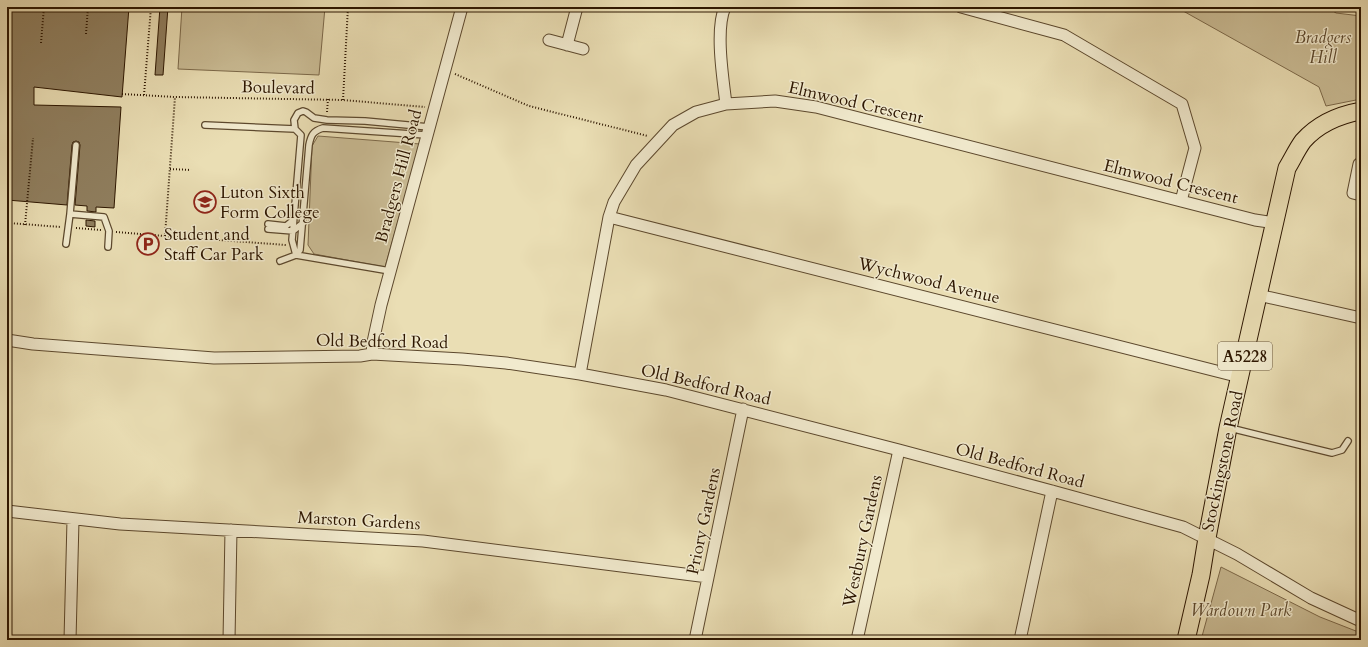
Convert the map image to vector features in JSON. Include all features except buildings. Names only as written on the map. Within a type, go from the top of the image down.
[{"type":"main road","name":"Stockingstone Road","points":[[1186,640],[1201,575],[1228,428],[1288,168],[1303,142],[1320,126],[1344,114],[1361,111]]},
{"type":"street","name":"Bradgers Hill Road","points":[[372,354],[373,342],[390,271],[462,7]]},
{"type":"street","points":[[567,45],[577,7]]},
{"type":"street","points":[[725,7],[722,14],[720,50],[726,104]]},
{"type":"street","points":[[961,7],[1064,35],[1182,104],[1195,148],[1181,201]]},
{"type":"street","points":[[549,40],[583,49]]},
{"type":"street","name":"Elmwood Crescent","points":[[580,374],[609,217],[614,202],[636,165],[672,125],[696,112],[726,104],[775,101],[816,107],[1239,216],[1275,223]]},
{"type":"street","points":[[1359,164],[1353,193],[1361,195]]},
{"type":"street","name":"Wychwood Avenue","points":[[609,217],[1240,376]]},
{"type":"street","points":[[1258,295],[1361,318]]},
{"type":"street","name":"Old Bedford Road","points":[[7,340],[33,344],[214,358],[360,356],[372,354],[384,356],[462,359],[580,374],[666,390],[899,450],[1182,526],[1237,554],[1311,598],[1361,621]]},
{"type":"street","name":"Priory Gardens","points":[[694,640],[743,409]]},
{"type":"street","name":"Westbury Gardens","points":[[857,640],[899,450]]},
{"type":"street","points":[[1020,640],[1052,491]]},
{"type":"street","name":"Marston Gardens","points":[[7,511],[73,520],[120,524],[423,540],[708,577]]},
{"type":"street","points":[[70,640],[73,520]]},
{"type":"street","points":[[229,640],[231,530]]},
{"type":"lane","points":[[296,255],[292,240],[301,135],[295,129],[294,120],[298,113],[303,111],[314,118],[326,120],[427,131]]},
{"type":"lane","points":[[205,125],[295,129]]},
{"type":"lane","points":[[296,255],[300,250],[302,241],[310,136],[315,131],[326,128],[427,131]]},
{"type":"lane","points":[[66,244],[76,145]]},
{"type":"lane","points":[[70,214],[104,217],[109,231],[108,247]]},
{"type":"lane","points":[[294,215],[292,221],[286,226],[268,227],[293,231],[303,223]]},
{"type":"lane","points":[[280,261],[296,255],[390,271]]},
{"type":"lane","points":[[1228,428],[1332,453],[1342,450],[1348,441]]},
{"type":"path","points":[[41,43],[44,7]]},
{"type":"path","points":[[86,34],[88,7]]},
{"type":"path","points":[[144,95],[151,7]]},
{"type":"path","points":[[343,100],[348,7]]},
{"type":"path","points":[[445,69],[529,106],[659,139]]},
{"type":"path","name":"Boulevard","points":[[122,94],[175,97],[328,99],[434,108]]},
{"type":"path","points":[[165,236],[175,97]]},
{"type":"path","points":[[327,112],[328,99]]},
{"type":"path","points":[[25,225],[33,138]]},
{"type":"path","points":[[170,169],[191,170]]},
{"type":"path","points":[[7,248],[8,223],[287,245]]},
{"type":"green space","points":[[182,7],[325,7],[319,75],[178,69]]},
{"type":"green space","name":"Bradgers Hill","points":[[1176,7],[1327,7],[1336,13],[1361,16],[1361,99],[1326,106],[1319,87]]},
{"type":"green space","points":[[318,136],[420,144],[385,267],[314,254],[308,245],[312,146]]},
{"type":"green space","name":"Wardown Park","points":[[1221,567],[1320,617],[1361,633],[1361,640],[1201,640]]},
{"type":"place","name":"Luton Sixth Form College","points":[[205,202]]},
{"type":"place","name":"Student and Staff Car Park","points":[[148,244]]}]
